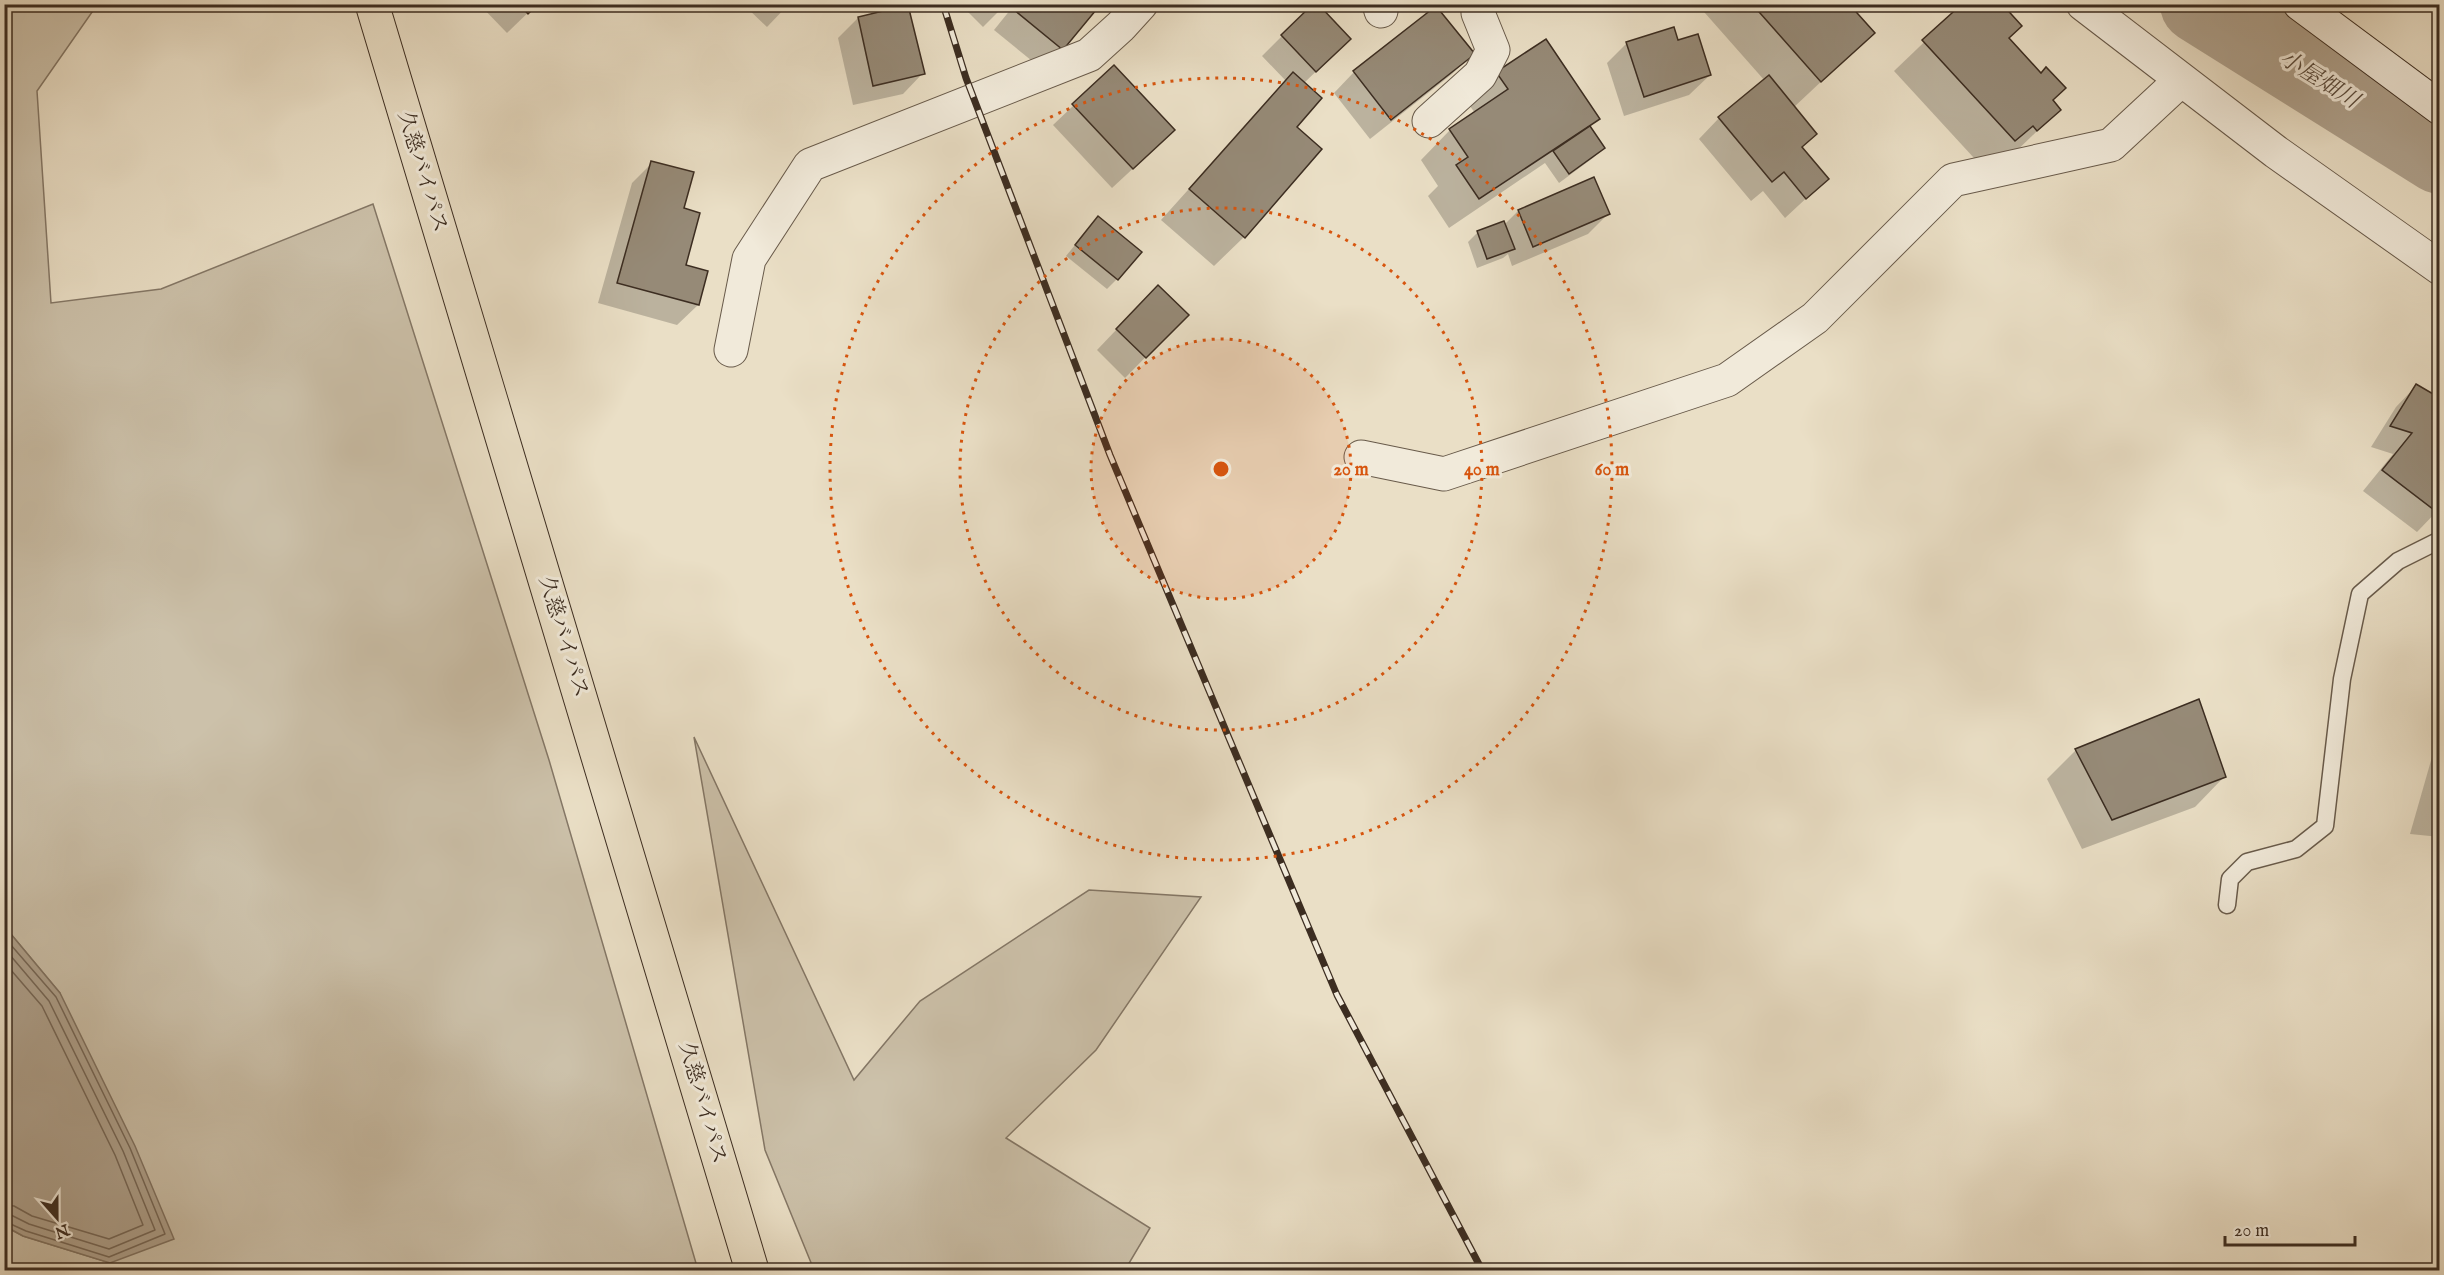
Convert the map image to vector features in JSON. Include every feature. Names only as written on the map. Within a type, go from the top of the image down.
[{"type":"highway","name":"久慈バイパス","points":[[372,4],[752,1270]]},
{"type":"street","points":[[731,350],[749,259],[810,165],[1089,55],[1141,4]]},
{"type":"street","points":[[1430,121],[1480,75],[1493,50],[1478,13],[1481,4]]},
{"type":"street","points":[[2083,4],[2276,152],[2439,268]]},
{"type":"street","points":[[2300,4],[2439,108]]},
{"type":"street","points":[[1361,457],[1444,474],[1727,380],[1815,318],[1953,180],[2111,145],[2181,80]]},
{"type":"lane","points":[[2227,905],[2230,879],[2247,862],[2296,849],[2325,826],[2342,679],[2360,594],[2398,561],[2439,540]]},
{"type":"shaded area","points":[[5,5],[97,5],[37,91],[51,303],[161,289],[373,204],[549,760],[698,1270],[5,1270],[4,1226],[23,1236],[110,1263],[60,993],[5,927]]},
{"type":"shaded area","points":[[694,737],[854,1080],[920,1001],[1089,890],[1201,897],[1096,1050],[1006,1138],[1150,1228],[1125,1270],[814,1270],[765,1150]]},
{"type":"water","points":[[5,927],[60,993],[135,1146],[174,1239],[110,1263],[23,1236],[5,1226]]},
{"type":"building","points":[[519,4],[538,4],[528,14]]},
{"type":"building","points":[[1017,4],[1101,4],[1063,50],[1013,9]]},
{"type":"building","points":[[1313,4],[1318,4],[1351,39],[1316,72],[1281,35]]},
{"type":"building","points":[[1752,4],[1849,4],[1875,33],[1821,82]]},
{"type":"building","points":[[1962,4],[2002,4],[2022,26],[2009,38],[2041,73],[2046,67],[2066,88],[2053,100],[2061,110],[2037,131],[2033,126],[2015,141],[1922,40]]},
{"type":"building","points":[[908,5],[925,74],[873,86],[858,17]]},
{"type":"building","points":[[1436,6],[1475,54],[1391,120],[1353,71]]},
{"type":"building","points":[[1674,27],[1678,40],[1698,34],[1711,75],[1644,97],[1626,42]]},
{"type":"building","points":[[1546,39],[1600,119],[1479,199],[1456,165],[1468,157],[1449,129],[1508,89],[1496,72]]},
{"type":"building","points":[[1114,65],[1175,130],[1133,169],[1072,104]]},
{"type":"building","points":[[1293,72],[1322,98],[1297,127],[1322,149],[1245,238],[1189,189]]},
{"type":"building","points":[[1769,75],[1817,134],[1802,147],[1829,179],[1806,199],[1784,172],[1772,182],[1718,117]]},
{"type":"building","points":[[1590,126],[1605,148],[1569,174],[1553,151]]},
{"type":"building","points":[[651,161],[694,172],[684,208],[700,213],[686,265],[708,271],[699,305],[617,283]]},
{"type":"building","points":[[1594,177],[1610,214],[1533,247],[1518,210]]},
{"type":"building","points":[[1098,216],[1142,252],[1118,280],[1075,245]]},
{"type":"building","points":[[1504,221],[1515,249],[1487,259],[1477,231]]},
{"type":"building","points":[[1158,285],[1189,315],[1146,358],[1116,329]]},
{"type":"building","points":[[2416,384],[2440,398],[2438,513],[2382,470],[2412,433],[2390,426]]},
{"type":"building","points":[[2199,699],[2226,777],[2112,820],[2075,749]]},
{"type":"waterway","name":"小屋畑川","points":[[2199,4],[2440,155]]},
{"type":"railway","points":[[943,4],[966,78],[1110,455],[1337,995],[1482,1270]]}]
